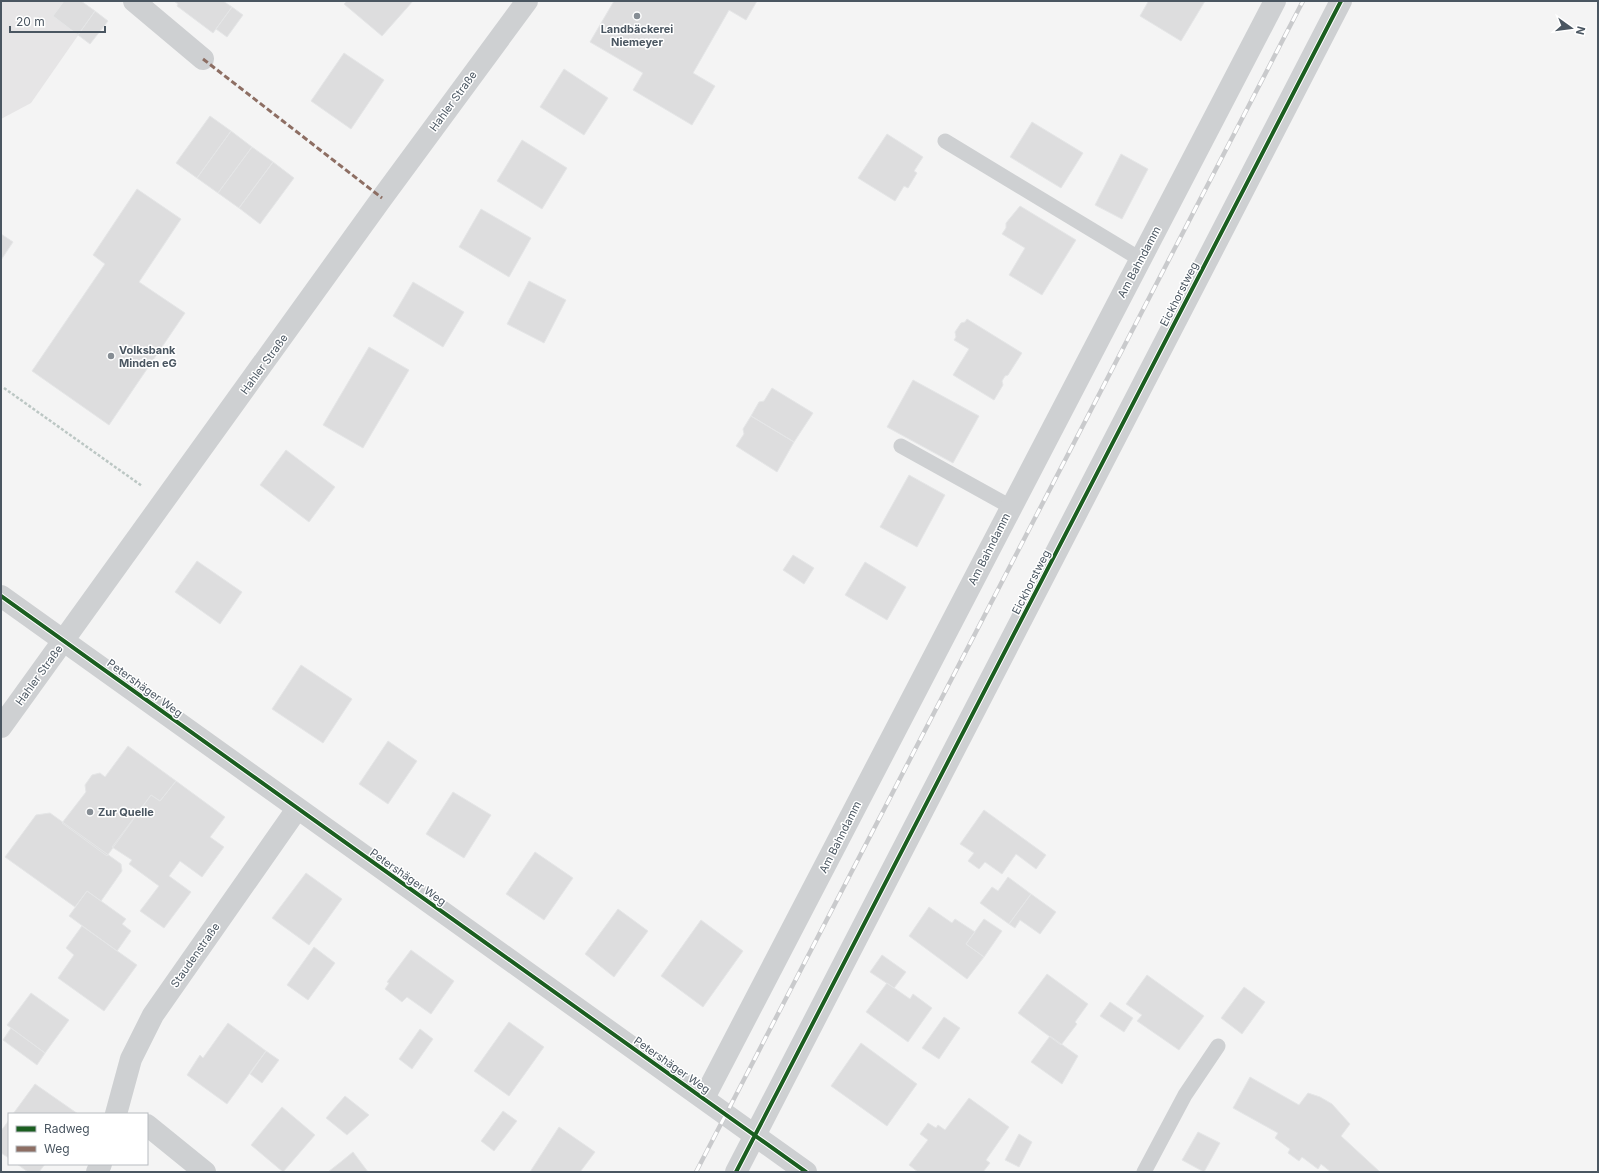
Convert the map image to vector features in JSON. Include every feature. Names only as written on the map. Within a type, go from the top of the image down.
[{"type":"street","points":[[134,1],[203,59]]},
{"type":"street","name":"Hahler Straße","points":[[1,727],[382,198],[527,1]]},
{"type":"street","name":"Am Bahndamm","points":[[704,1098],[1275,1]]},
{"type":"street","name":"Eickhorstweg","points":[[736,1172],[756,1136],[1341,1]]},
{"type":"street","name":"Petershäger Weg","points":[[1,596],[806,1172]]},
{"type":"street","name":"Staudenstraße","points":[[122,1110],[131,1059],[153,1015],[297,809]]},
{"type":"street","points":[[148,1126],[205,1172]]},
{"type":"lane","points":[[945,141],[1140,259]]},
{"type":"lane","points":[[901,446],[1011,507]]},
{"type":"lane","points":[[1144,1172],[1185,1095],[1218,1046]]},
{"type":"path","points":[[4,388],[164,502]]},
{"type":"shaded area","points":[[1,1],[81,1],[95,11],[31,103],[1,119]]},
{"type":"building","points":[[64,1],[81,1],[95,11],[78,35],[53,16]]},
{"type":"building","points":[[174,1],[223,1],[232,7],[213,33],[177,6],[178,4]]},
{"type":"building","points":[[347,1],[413,1],[382,36],[344,4]]},
{"type":"building","points":[[614,1],[757,1],[746,20],[729,10],[693,73],[715,86],[692,125],[633,90],[643,73],[590,42]]},
{"type":"building","points":[[1147,1],[1205,1],[1181,41],[1140,16],[1148,2]]},
{"type":"building","points":[[232,7],[243,15],[227,37],[216,29]]},
{"type":"building","points":[[95,11],[108,21],[90,44],[78,35]]},
{"type":"building","points":[[344,53],[384,80],[351,129],[311,101]]},
{"type":"building","points":[[564,69],[608,98],[584,135],[540,107]]},
{"type":"building","points":[[210,116],[231,131],[197,178],[176,163]]},
{"type":"building","points":[[1032,122],[1083,153],[1061,188],[1010,157]]},
{"type":"building","points":[[231,131],[252,147],[218,193],[197,178]]},
{"type":"building","points":[[887,134],[923,157],[914,171],[917,173],[908,188],[904,186],[895,201],[858,178]]},
{"type":"building","points":[[522,140],[567,168],[542,209],[497,181]]},
{"type":"building","points":[[252,147],[273,162],[239,208],[218,193]]},
{"type":"building","points":[[1121,154],[1148,169],[1122,219],[1095,205]]},
{"type":"building","points":[[273,162],[294,178],[260,224],[239,208]]},
{"type":"building","points":[[137,189],[181,219],[139,282],[185,313],[109,425],[32,371],[105,264],[93,255]]},
{"type":"building","points":[[1020,206],[1076,240],[1042,295],[1009,275],[1025,248],[1002,234],[1006,228],[1006,223]]},
{"type":"building","points":[[481,209],[531,238],[509,277],[459,247]]},
{"type":"building","points":[[1,234],[13,242],[1,260]]},
{"type":"building","points":[[529,281],[566,300],[544,343],[507,324]]},
{"type":"building","points":[[413,282],[464,312],[443,347],[393,316]]},
{"type":"building","points":[[967,319],[1022,353],[1008,375],[1005,376],[1002,381],[1003,385],[994,400],[953,375],[969,349],[954,340],[956,337],[955,332],[961,323],[965,322]]},
{"type":"building","points":[[369,347],[409,370],[363,448],[323,425]]},
{"type":"building","points":[[913,380],[979,416],[953,463],[887,427]]},
{"type":"building","points":[[772,388],[813,413],[794,442],[751,416],[759,402],[764,401]]},
{"type":"building","points":[[751,416],[794,442],[777,472],[736,446],[744,434],[743,429]]},
{"type":"building","points":[[286,450],[335,487],[309,522],[260,485]]},
{"type":"building","points":[[909,475],[945,495],[917,547],[880,527]]},
{"type":"building","points":[[793,555],[814,568],[804,584],[783,570]]},
{"type":"building","points":[[197,561],[242,592],[220,624],[175,592]]},
{"type":"building","points":[[865,562],[906,587],[887,620],[845,595]]},
{"type":"building","points":[[301,665],[352,699],[323,743],[272,709]]},
{"type":"building","points":[[388,741],[417,761],[388,804],[359,784]]},
{"type":"building","points":[[128,746],[176,781],[160,801],[151,795],[107,856],[62,823],[86,792],[85,785],[92,775],[100,773],[105,777]]},
{"type":"building","points":[[176,781],[225,817],[210,837],[224,847],[202,877],[180,861],[169,876],[191,892],[164,928],[140,911],[159,886],[129,864],[132,860],[112,847],[151,795],[160,801]]},
{"type":"building","points":[[453,792],[491,815],[464,858],[426,834]]},
{"type":"building","points":[[984,810],[1046,855],[1036,869],[1016,854],[1002,874],[985,862],[979,869],[968,861],[974,853],[960,844]]},
{"type":"building","points":[[50,813],[121,864],[122,871],[101,901],[87,891],[75,907],[5,857],[36,815]]},
{"type":"building","points":[[535,852],[573,878],[544,920],[506,894]]},
{"type":"building","points":[[306,873],[342,899],[309,945],[272,918]]},
{"type":"building","points":[[1008,877],[1031,894],[1009,924],[980,903],[992,887],[998,891]]},
{"type":"building","points":[[87,891],[126,919],[122,924],[131,931],[117,951],[69,916]]},
{"type":"building","points":[[1031,894],[1056,912],[1040,934],[1020,920],[1015,928],[1009,924]]},
{"type":"building","points":[[929,907],[952,923],[955,919],[975,932],[966,944],[984,957],[967,979],[909,936]]},
{"type":"building","points":[[618,909],[648,931],[614,977],[585,954]]},
{"type":"building","points":[[984,919],[1002,931],[984,957],[966,944]]},
{"type":"building","points":[[701,920],[743,951],[703,1007],[661,976]]},
{"type":"building","points":[[82,926],[137,965],[104,1011],[58,978],[74,955],[66,948]]},
{"type":"building","points":[[314,947],[335,963],[308,1000],[287,985]]},
{"type":"building","points":[[411,950],[454,981],[431,1014],[407,997],[402,1002],[385,989],[389,983],[387,982]]},
{"type":"building","points":[[882,955],[906,972],[894,988],[870,972]]},
{"type":"building","points":[[1047,974],[1088,1004],[1075,1022],[1077,1024],[1061,1045],[1018,1013]]},
{"type":"building","points":[[1147,975],[1204,1016],[1179,1050],[1137,1021],[1142,1015],[1126,1004]]},
{"type":"building","points":[[887,983],[910,999],[913,994],[932,1008],[908,1042],[866,1012]]},
{"type":"building","points":[[1244,987],[1265,1002],[1242,1034],[1221,1018]]},
{"type":"building","points":[[31,993],[69,1020],[45,1053],[7,1025]]},
{"type":"building","points":[[1110,1002],[1133,1018],[1124,1032],[1100,1016]]},
{"type":"building","points":[[944,1017],[960,1028],[939,1059],[922,1048]]},
{"type":"building","points":[[509,1022],[544,1047],[509,1096],[474,1071]]},
{"type":"building","points":[[228,1023],[266,1051],[227,1104],[187,1075],[200,1055],[203,1058]]},
{"type":"building","points":[[11,1028],[45,1053],[37,1065],[3,1040]]},
{"type":"building","points":[[420,1029],[433,1039],[412,1069],[399,1059]]},
{"type":"building","points":[[1050,1036],[1078,1056],[1062,1084],[1031,1062]]},
{"type":"building","points":[[861,1043],[917,1084],[887,1126],[831,1086]]},
{"type":"building","points":[[266,1051],[279,1060],[262,1083],[250,1074]]},
{"type":"building","points":[[1250,1077],[1299,1105],[1308,1093],[1320,1097],[1332,1104],[1350,1124],[1341,1136],[1380,1172],[1331,1172],[1321,1164],[1318,1169],[1302,1157],[1299,1161],[1288,1153],[1290,1149],[1275,1138],[1278,1133],[1233,1108]]},
{"type":"building","points":[[35,1084],[77,1113],[14,1113]]},
{"type":"building","points":[[345,1096],[369,1115],[347,1135],[326,1118]]},
{"type":"building","points":[[969,1098],[1009,1127],[986,1160],[990,1163],[983,1172],[918,1172],[909,1165],[928,1140],[920,1134],[928,1123],[936,1128],[938,1125],[945,1130]]},
{"type":"building","points":[[282,1107],[315,1135],[283,1172],[251,1145]]},
{"type":"building","points":[[503,1111],[517,1121],[494,1151],[481,1141]]},
{"type":"building","points":[[8,1121],[8,1157],[1,1153],[1,1131]]},
{"type":"building","points":[[559,1127],[595,1152],[580,1172],[530,1172]]},
{"type":"building","points":[[1198,1132],[1220,1143],[1204,1172],[1182,1160]]},
{"type":"building","points":[[1019,1134],[1032,1142],[1019,1167],[1005,1160]]},
{"type":"building","points":[[353,1152],[368,1172],[328,1172],[342,1161]]},
{"type":"building","points":[[18,1165],[44,1165],[39,1172],[28,1172]]},
{"type":"railway","points":[[696,1172],[1303,1]]},
{"type":"marked path","points":[[203,59],[382,198]]},
{"type":"cycle path","points":[[736,1172],[1341,1]]},
{"type":"cycle path","points":[[1,596],[806,1172]]},
{"type":"place","name":"Landbäckerei Niemeyer","points":[[637,16]]},
{"type":"place","name":"Volksbank Minden eG","points":[[111,356]]},
{"type":"place","name":"Zur Quelle","points":[[90,812]]}]
